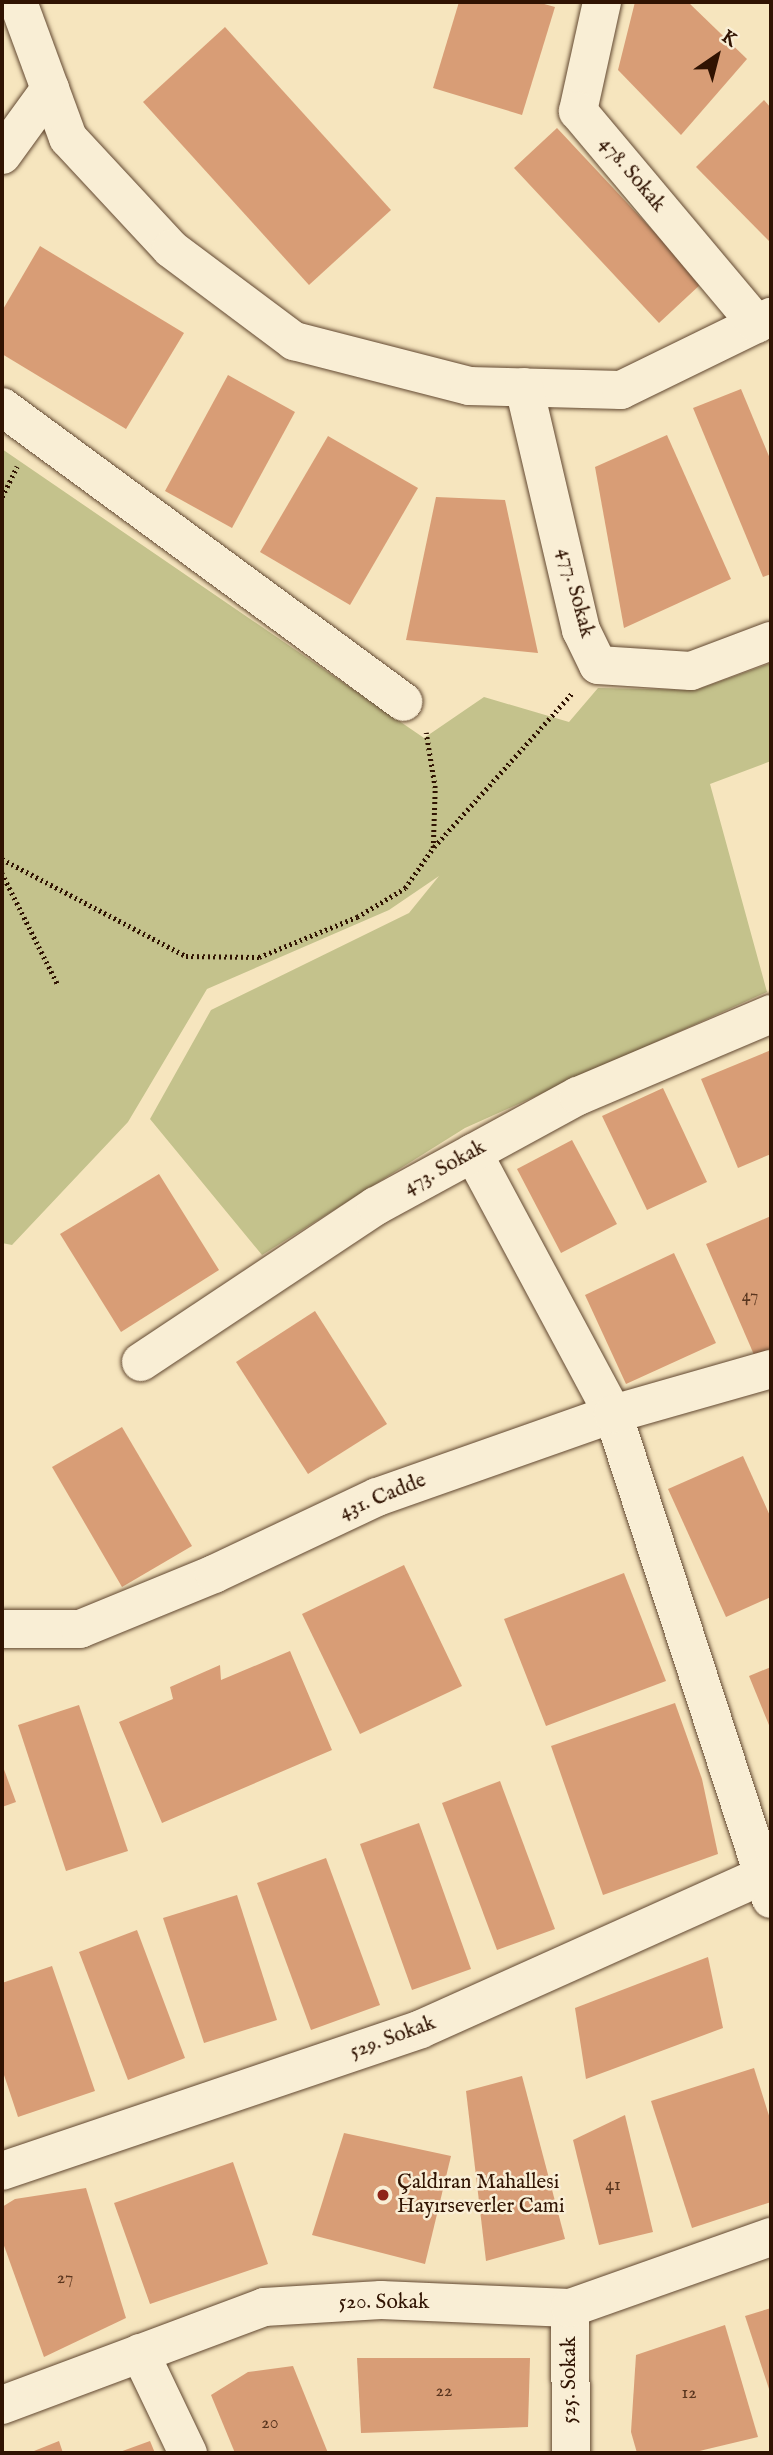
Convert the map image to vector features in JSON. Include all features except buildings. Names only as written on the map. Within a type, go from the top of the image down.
[{"type":"street","points":[[18,2],[68,138],[171,249],[294,341],[468,386],[621,390],[764,320]]},
{"type":"street","name":"478. Sokak","points":[[602,2],[579,111],[764,320]]},
{"type":"street","points":[[2,155],[50,89]]},
{"type":"street","name":"477. Sokak","points":[[524,387],[581,630],[598,665],[691,671],[771,641]]},
{"type":"street","points":[[2,407],[403,702]]},
{"type":"street","name":"473. Sokak","points":[[141,1362],[376,1206],[578,1096],[771,1014]]},
{"type":"street","points":[[473,1153],[613,1414],[769,1883]]},
{"type":"street","name":"431. Cadde","points":[[2,1629],[80,1629],[214,1574],[376,1497],[613,1414],[771,1369]]},
{"type":"street","name":"529. Sokak","points":[[2,2171],[421,2029],[769,1883]]},
{"type":"street","name":"520. Sokak","points":[[4,2399],[140,2353],[264,2306],[381,2300],[569,2308],[771,2237]]},
{"type":"street","name":"525. Sokak","points":[[569,2308],[571,2453]]},
{"type":"street","points":[[140,2353],[188,2453]]},
{"type":"path","points":[[2,859],[186,956],[259,957],[357,917],[405,888],[433,848],[598,665]]},
{"type":"path","points":[[403,702],[424,723],[435,788],[433,848]]},
{"type":"path","points":[[2,873],[58,985]]},
{"type":"shaded area","points":[[2,449],[424,738],[484,697],[569,722],[598,688],[696,690],[771,663],[771,761],[710,784],[767,992],[465,1128],[262,1255],[150,1119],[211,1010],[409,913],[439,876],[389,910],[207,989],[128,1122],[12,1245],[2,1243]]},
{"type":"place","name":"Çaldıran Mahallesi Hayırseverler Cami","points":[[383,2195]]}]
